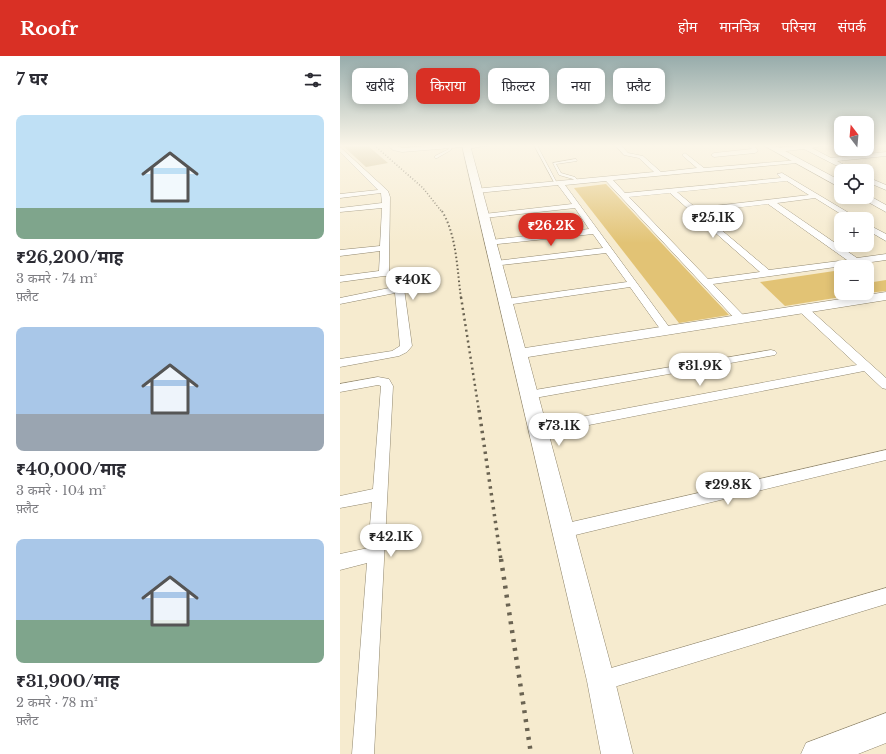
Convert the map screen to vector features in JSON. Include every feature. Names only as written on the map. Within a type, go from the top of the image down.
[{"type":"street","points":[[368,178],[384,191],[384,273]]},
{"type":"street","points":[[472,178],[484,216],[506,302],[601,681],[617,754]]},
{"type":"street","points":[[477,192],[623,178]]},
{"type":"street","points":[[608,179],[741,319]]},
{"type":"street","points":[[624,195],[788,179],[843,212]]},
{"type":"street","points":[[874,182],[886,188]]},
{"type":"street","points":[[558,184],[595,231],[667,331]]},
{"type":"street","points":[[672,190],[767,273]]},
{"type":"street","points":[[342,194],[384,191]]},
{"type":"street","points":[[694,210],[817,196]]},
{"type":"street","points":[[769,201],[854,260]]},
{"type":"street","points":[[874,202],[886,209]]},
{"type":"street","points":[[340,210],[385,205]]},
{"type":"street","points":[[484,216],[576,206]]},
{"type":"street","points":[[874,230],[886,238]]},
{"type":"street","points":[[491,243],[595,231]]},
{"type":"street","points":[[340,253],[384,248]]},
{"type":"street","points":[[496,264],[609,250]]},
{"type":"street","points":[[863,260],[886,257]]},
{"type":"street","points":[[705,282],[834,264]]},
{"type":"street","points":[[340,279],[384,273],[397,274],[406,346],[395,354],[340,364]]},
{"type":"street","points":[[506,302],[633,284]]},
{"type":"street","points":[[340,302],[400,289]]},
{"type":"street","points":[[519,354],[885,297]]},
{"type":"street","points":[[803,309],[886,385]]},
{"type":"street","points":[[529,395],[771,353]]},
{"type":"street","points":[[538,430],[866,367]]},
{"type":"street","points":[[340,388],[378,382],[386,384],[364,754]]},
{"type":"street","points":[[563,531],[886,454]]},
{"type":"street","points":[[340,502],[380,494]]},
{"type":"street","points":[[340,562],[377,553]]},
{"type":"street","points":[[601,681],[886,596]]},
{"type":"street","points":[[817,754],[850,748],[886,728]]},
{"type":"lane","points":[[554,178],[558,184]]},
{"type":"lane","points":[[573,178],[577,182]]},
{"type":"building","points":[[606,184],[729,315],[679,323],[574,188]]},
{"type":"building","points":[[834,271],[834,298],[785,306],[760,282]]},
{"type":"building","points":[[886,280],[886,291],[874,292],[874,282]]},
{"type":"railway","points":[[411,178],[423,188],[442,212]]},
{"type":"railway","points":[[442,211],[454,242],[461,298]]},
{"type":"railway","points":[[461,297],[479,411]]},
{"type":"railway","points":[[479,410],[501,560]]},
{"type":"railway","points":[[501,559],[531,754]]}]
